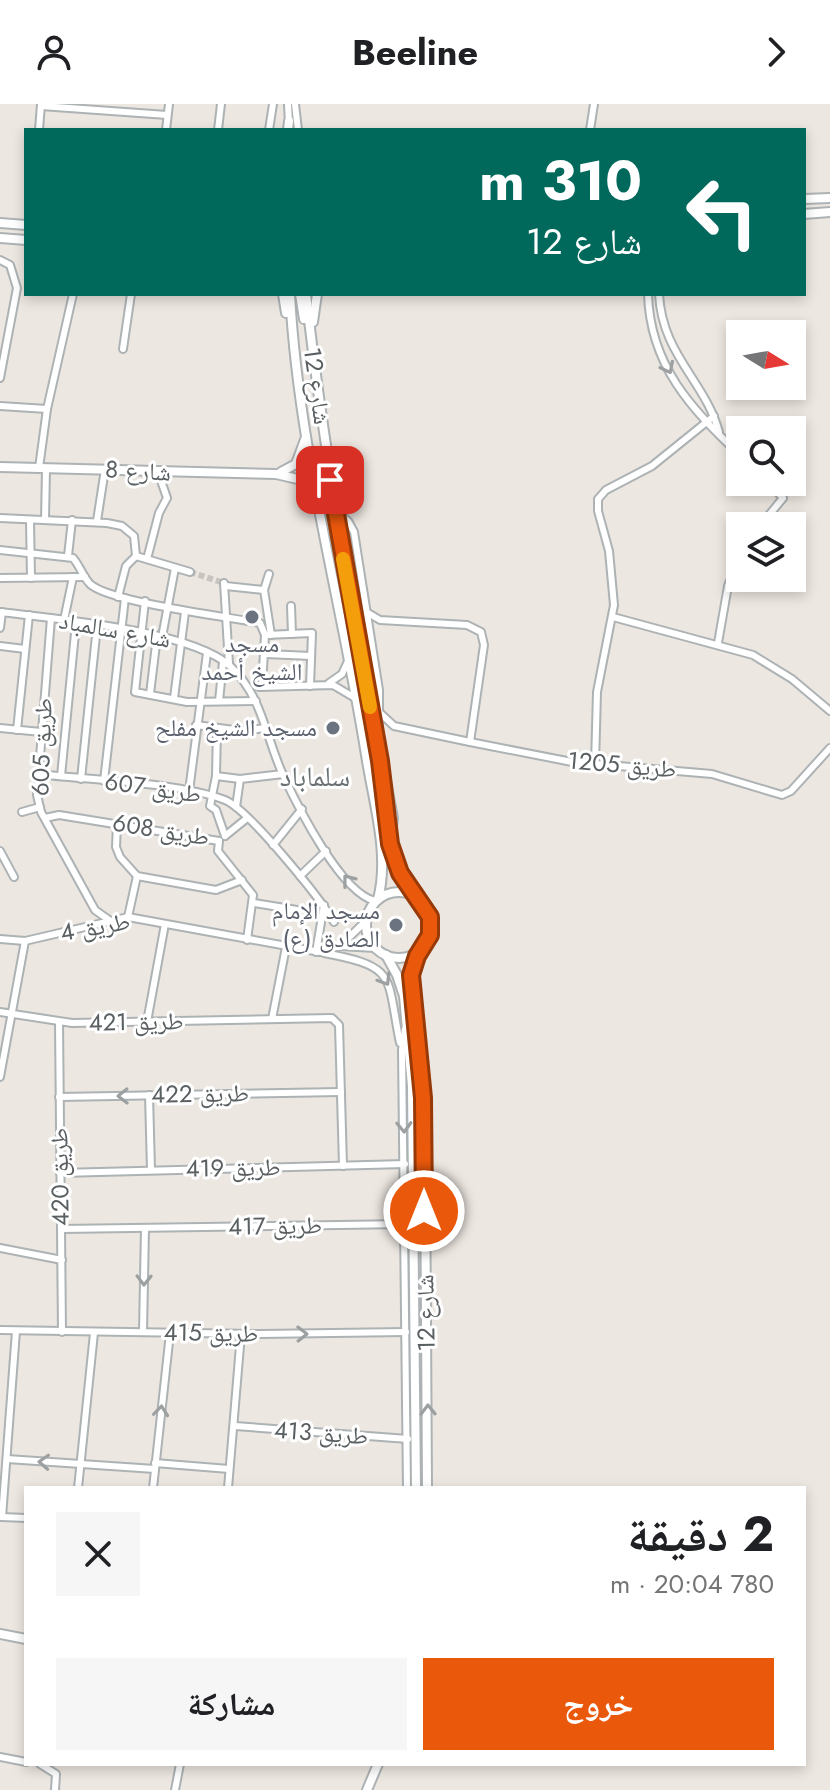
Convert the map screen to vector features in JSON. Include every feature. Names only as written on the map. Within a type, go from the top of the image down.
[{"type":"street","points":[[166,128],[169,104]]},
{"type":"street","points":[[218,128],[221,104]]},
{"type":"street","points":[[269,128],[273,104]]},
{"type":"street","points":[[288,104],[289,127]]},
{"type":"street","points":[[295,104],[298,128]]},
{"type":"street","points":[[590,128],[594,104]]},
{"type":"street","points":[[39,128],[41,105],[167,115]]},
{"type":"street","points":[[806,199],[830,198]]},
{"type":"street","points":[[806,214],[830,212]]},
{"type":"street","points":[[0,223],[24,225]]},
{"type":"street","points":[[0,238],[24,240]]},
{"type":"street","points":[[0,378],[17,282],[3,261]]},
{"type":"street","points":[[45,520],[43,469],[47,409],[73,296]]},
{"type":"street","points":[[123,349],[131,296]]},
{"type":"street","points":[[283,296],[292,337]]},
{"type":"street","name":"شارع 12","points":[[290,296],[292,337],[307,434],[357,700],[383,864],[377,900]]},
{"type":"street","points":[[303,296],[311,378],[317,389]]},
{"type":"street","name":"شارع 12","points":[[303,296],[335,511],[380,761],[390,844],[400,873],[418,898]]},
{"type":"street","points":[[311,343],[317,296]]},
{"type":"street","points":[[648,296],[651,327],[675,383],[706,423],[726,442]]},
{"type":"street","points":[[659,296],[674,352],[714,416],[719,435]]},
{"type":"street","points":[[0,406],[47,409]]},
{"type":"street","points":[[595,765],[597,692],[613,617],[611,562],[598,511],[598,499],[606,490],[652,466],[714,416]]},
{"type":"street","points":[[276,474],[296,464],[307,434]]},
{"type":"street","name":"شارع 8","points":[[0,467],[276,474],[302,480],[319,492]]},
{"type":"street","points":[[97,521],[105,469]]},
{"type":"street","points":[[147,559],[159,513],[167,498],[158,472]]},
{"type":"street","points":[[772,512],[783,498],[781,496]]},
{"type":"street","points":[[335,511],[348,521],[354,532],[368,612],[380,713],[379,732],[394,818],[390,844]]},
{"type":"street","points":[[0,518],[97,521],[129,530],[137,542],[136,556],[126,566],[104,781]]},
{"type":"street","points":[[30,520],[31,578]]},
{"type":"street","points":[[68,556],[72,520]]},
{"type":"street","points":[[0,550],[68,556],[76,560],[85,577],[98,589],[185,612],[260,623],[268,635]]},
{"type":"street","points":[[136,556],[190,572]]},
{"type":"street","points":[[150,694],[159,636],[175,568]]},
{"type":"street","points":[[262,685],[268,635],[264,590],[269,574]]},
{"type":"street","points":[[64,620],[73,577]]},
{"type":"street","points":[[0,578],[85,577]]},
{"type":"street","points":[[219,701],[226,663],[228,617],[225,584],[264,590]]},
{"type":"street","points":[[718,643],[727,592]]},
{"type":"street","points":[[134,686],[145,601]]},
{"type":"street","points":[[291,606],[292,634]]},
{"type":"street","points":[[0,628],[1,612]]},
{"type":"street","name":"شارع سالمباد","points":[[1,612],[159,636],[181,642],[226,663],[253,692],[283,774],[326,851],[357,891],[377,900]]},
{"type":"street","points":[[174,698],[185,612]]},
{"type":"street","points":[[368,612],[384,620],[467,625],[481,632],[484,645],[470,742]]},
{"type":"street","points":[[17,730],[29,615]]},
{"type":"street","points":[[613,617],[718,643],[753,655],[781,672],[830,711]]},
{"type":"street","name":"طريق 605","points":[[51,618],[37,774],[40,807],[95,910],[111,921]]},
{"type":"street","points":[[370,632],[384,620]]},
{"type":"street","points":[[61,776],[76,623]]},
{"type":"street","points":[[81,779],[97,626]]},
{"type":"street","points":[[268,635],[312,633],[310,686]]},
{"type":"street","points":[[0,646],[25,649]]},
{"type":"street","points":[[189,791],[207,653]]},
{"type":"street","points":[[266,654],[311,656]]},
{"type":"street","points":[[326,684],[342,674],[349,659]]},
{"type":"street","points":[[114,679],[150,694],[199,702],[256,701]]},
{"type":"street","points":[[253,692],[262,685],[326,684],[346,690],[357,700]]},
{"type":"street","points":[[379,732],[394,726],[380,713]]},
{"type":"street","points":[[196,725],[242,731],[265,728]]},
{"type":"street","name":"طريق 1205","points":[[394,726],[595,765],[712,774],[782,795],[791,791],[830,748]]},
{"type":"street","points":[[0,728],[41,732]]},
{"type":"street","points":[[217,728],[216,776],[210,806],[216,809],[222,839],[218,851],[242,880],[254,903],[247,940]]},
{"type":"street","name":"طريق 607","points":[[37,774],[189,791],[236,807],[300,876],[334,922]]},
{"type":"street","points":[[216,776],[240,779],[283,774]]},
{"type":"street","points":[[236,807],[240,779]]},
{"type":"street","points":[[22,812],[40,807]]},
{"type":"street","points":[[273,845],[302,809]]},
{"type":"street","points":[[50,827],[56,820],[68,817]]},
{"type":"street","name":"طريق 608","points":[[45,818],[68,817],[222,839],[246,819]]},
{"type":"street","points":[[256,830],[265,822]]},
{"type":"street","points":[[117,823],[116,847],[120,857],[137,876],[216,890],[242,880]]},
{"type":"street","points":[[0,851],[2,860],[14,877]]},
{"type":"street","points":[[300,876],[326,851]]},
{"type":"street","points":[[128,917],[137,876]]},
{"type":"street","points":[[340,946],[366,921],[377,900],[398,892],[418,898],[427,908],[431,926],[421,949],[404,957],[386,955],[375,948],[369,940],[366,921]]},
{"type":"street","points":[[254,903],[297,910]]},
{"type":"street","points":[[324,905],[318,952],[370,963],[386,977],[402,1050]]},
{"type":"street","name":"طريق 605","points":[[95,910],[95,925]]},
{"type":"street","name":"طريق 4","points":[[0,939],[25,941],[128,917],[318,952],[340,946]]},
{"type":"street","name":"طريق 4","points":[[147,1022],[165,924]]},
{"type":"street","points":[[0,1077],[25,941]]},
{"type":"street","points":[[340,946],[375,948]]},
{"type":"street","points":[[272,1019],[286,947]]},
{"type":"street","name":"شارع 12","points":[[421,949],[411,975],[424,1141],[427,1486]]},
{"type":"street","name":"شارع 12","points":[[386,955],[401,985],[415,1156],[416,1486]]},
{"type":"street","name":"طريق 421","points":[[0,1012],[59,1022],[332,1018],[339,1025],[341,1092]]},
{"type":"street","points":[[406,1021],[402,1050],[407,1486]]},
{"type":"street","name":"طريق 420","points":[[59,1022],[62,1332]]},
{"type":"street","points":[[341,1092],[343,1166]]},
{"type":"street","name":"طريق 422","points":[[59,1097],[341,1092]]},
{"type":"street","points":[[149,1095],[151,1170]]},
{"type":"street","name":"طريق 419","points":[[60,1173],[405,1164]]},
{"type":"street","name":"طريق 417","points":[[61,1229],[406,1224]]},
{"type":"street","points":[[143,1332],[145,1228]]},
{"type":"street","points":[[0,1248],[62,1260]]},
{"type":"street","name":"طريق 415","points":[[0,1330],[241,1334],[406,1332]]},
{"type":"street","points":[[16,1331],[1,1517],[24,1518]]},
{"type":"street","points":[[78,1486],[94,1333]]},
{"type":"street","points":[[153,1486],[170,1333]]},
{"type":"street","points":[[228,1486],[241,1334]]},
{"type":"street","name":"طريق 413","points":[[235,1426],[408,1439]]},
{"type":"street","points":[[7,1459],[229,1469]]},
{"type":"street","points":[[0,1634],[24,1639]]},
{"type":"street","points":[[0,1757],[24,1762]]},
{"type":"street","points":[[43,1766],[56,1774],[55,1790]]},
{"type":"street","points":[[175,1790],[180,1766]]},
{"type":"street","points":[[367,1790],[377,1766]]},
{"type":"tunnel","points":[[190,572],[224,583]]},
{"type":"slow traffic","points":[[343,559],[370,707]]},
{"type":"place","name":"مسجد الشيخ أحمد","points":[[252,617]]},
{"type":"place","name":"مسجد الشيخ مفلح","points":[[333,728]]},
{"type":"place","name":"مسجد الإمام الصادق (ع)","points":[[396,925]]},
{"type":"district","name":"سلماباد","points":[[315,776]]},
{"type":"route","points":[[330,480],[380,761],[390,844],[400,873],[427,908],[430,917],[430,935],[417,956],[411,975],[423,1098],[424,1211]]}]
